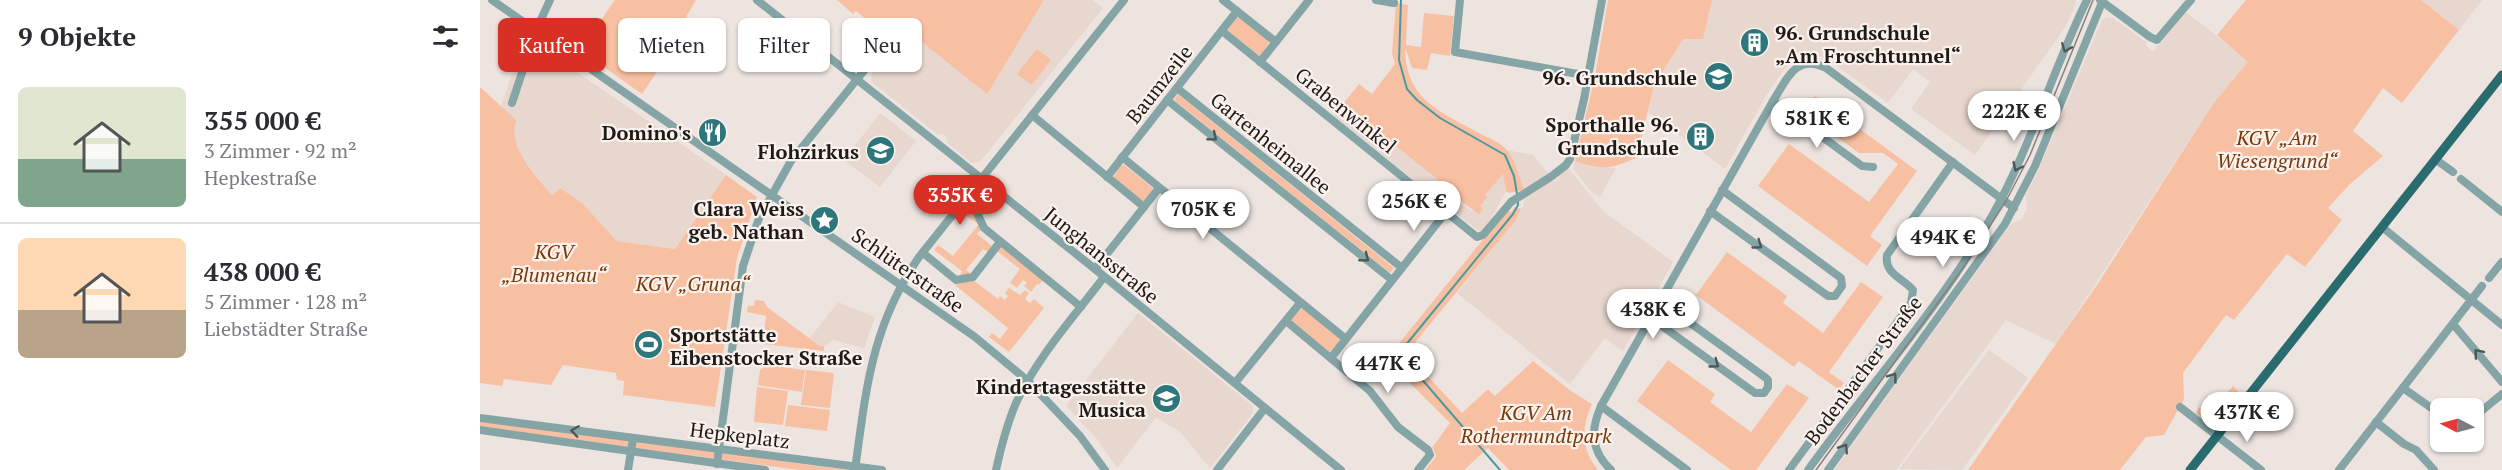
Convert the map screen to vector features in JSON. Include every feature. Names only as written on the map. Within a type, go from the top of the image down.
[{"type":"main road","points":[[2190,470],[2502,75]]},
{"type":"street","name":"Schlüterstraße","points":[[492,0],[518,18]]},
{"type":"street","points":[[542,18],[550,0]]},
{"type":"street","name":"Junghansstraße","points":[[757,0],[980,180],[1095,269],[1341,470]]},
{"type":"street","points":[[855,468],[873,355],[886,314],[901,286],[923,253],[1123,0]]},
{"type":"street","points":[[1223,0],[1276,42]]},
{"type":"street","points":[[1260,62],[1309,0]]},
{"type":"street","points":[[1376,0],[1394,3]]},
{"type":"street","points":[[1460,0],[1455,52],[1589,76],[1602,0]]},
{"type":"street","name":"Bodenbacher Straße","points":[[1808,470],[1856,410],[1964,261],[2002,197],[2026,147],[2087,0]]},
{"type":"street","points":[[2102,1],[2150,38],[2157,40],[2191,0]]},
{"type":"street","name":"Bodenbacher Straße","points":[[1828,470],[1878,398],[1990,247],[2014,208],[2045,143],[2102,1]]},
{"type":"street","name":"Baumzeile","points":[[1107,177],[1237,11]]},
{"type":"street","name":"Grabenwinkel","points":[[1222,31],[1477,237],[1483,235],[1511,202],[1552,176],[1569,161],[1589,76]]},
{"type":"street","points":[[1611,470],[1602,461],[1593,439],[1594,424],[1601,406],[1773,101],[1791,74],[1800,65],[1815,62],[1827,69],[2014,208]]},
{"type":"street","points":[[512,103],[522,72]]},
{"type":"street","name":"Schlüterstraße","points":[[596,72],[975,338],[1028,381],[1080,436],[1105,470]]},
{"type":"street","points":[[717,464],[745,259],[759,218],[791,161],[863,72]]},
{"type":"street","name":"Gartenheimallee","points":[[1177,88],[1402,268]]},
{"type":"street","name":"Gartenheimallee","points":[[1167,100],[1392,280]]},
{"type":"street","points":[[1773,101],[1862,166],[1873,167]]},
{"type":"street","points":[[1032,115],[1144,207]]},
{"type":"street","points":[[1122,157],[1346,339]]},
{"type":"street","points":[[2435,159],[2453,172]]},
{"type":"street","points":[[1789,470],[1911,303],[1913,290],[1887,267],[1887,255],[1953,162]]},
{"type":"street","points":[[2461,178],[2502,212]]},
{"type":"street","points":[[1095,269],[1159,188]]},
{"type":"street","points":[[1710,211],[1828,296],[1835,296],[1842,286],[1841,278],[1722,190]]},
{"type":"street","points":[[966,198],[972,202],[984,228],[1081,307]]},
{"type":"street","points":[[1331,358],[1446,212]]},
{"type":"street","points":[[2382,227],[2502,325]]},
{"type":"street","points":[[923,253],[956,280],[973,277],[1000,242]]},
{"type":"street","points":[[2489,278],[2502,262]]},
{"type":"street","points":[[996,470],[1012,413],[1028,381],[1049,347],[1104,277]]},
{"type":"street","points":[[2339,470],[2482,286]]},
{"type":"street","points":[[1651,318],[1755,393],[1764,393],[1768,387],[1766,378],[1660,301]]},
{"type":"street","points":[[1235,383],[1300,303]]},
{"type":"street","points":[[1286,321],[1370,391],[1398,427],[1430,453],[1418,470]]},
{"type":"street","points":[[2453,324],[2502,382]]},
{"type":"street","points":[[2403,388],[2430,407]]},
{"type":"street","points":[[2484,409],[2502,394]]},
{"type":"street","points":[[1601,406],[1688,470]]},
{"type":"street","points":[[2180,407],[2261,470]]},
{"type":"street","points":[[1216,470],[1265,408]]},
{"type":"street","name":"Hepkeplatz","points":[[480,418],[882,470]]},
{"type":"street","points":[[2376,422],[2404,444],[2416,450],[2434,470]]},
{"type":"street","name":"Hepkeplatz","points":[[480,430],[765,470]]},
{"type":"street","points":[[628,470],[633,439]]},
{"type":"shaded area","points":[[1044,0],[1093,0],[1103,8],[980,162],[972,163],[947,143],[946,137],[942,134],[938,135],[872,82],[871,75],[873,72],[922,72],[922,30],[1025,29]]},
{"type":"shaded area","points":[[1712,0],[2076,0],[2066,26],[1975,155],[1911,109],[1930,82],[1913,69],[1888,103],[1830,61],[1812,53],[1801,54],[1784,69],[1725,169],[1648,112],[1654,85],[1683,38],[1703,38]]},
{"type":"shaded area","points":[[2421,0],[2482,0],[2459,30]]},
{"type":"shaded area","points":[[2186,12],[2249,61],[2213,104],[2056,344],[2006,320],[1896,470],[1834,470],[2011,224],[2021,220],[2027,209],[2026,195],[2102,20],[2107,17],[2113,18],[2146,42],[2147,47],[2153,52]]},
{"type":"shaded area","points":[[513,72],[577,72],[726,175],[675,249],[617,241],[582,203],[560,188],[552,195],[522,157],[501,106]]},
{"type":"shaded area","points":[[1343,104],[1446,185],[1443,189],[1471,211],[1480,206],[1485,195],[1504,173],[1506,191],[1481,233],[1334,116]]},
{"type":"shaded area","name":"Flohzirkus","points":[[880,113],[916,141],[880,187],[844,160]]},
{"type":"shaded area","points":[[1507,150],[1533,155],[1549,174],[1524,190]]},
{"type":"shaded area","points":[[1575,161],[1592,167],[1616,168],[1600,197],[1591,191],[1573,169]]},
{"type":"shaded area","points":[[1568,168],[1603,211],[1673,262],[1623,351],[1605,338],[1570,384],[1457,293],[1516,220],[1524,204],[1524,196],[1551,180],[1554,182]]},
{"type":"shaded area","points":[[838,302],[875,317],[864,348],[833,340],[825,346],[820,346],[810,338]]},
{"type":"shaded area","points":[[1138,313],[1253,406],[1253,413],[1210,468],[1181,433],[1156,417],[1117,468],[1097,439],[1066,406]]},
{"type":"shaded area","points":[[1989,350],[2028,378],[1962,470],[1899,469]]},
{"type":"green space","points":[[615,0],[696,0],[686,18],[618,18],[618,72],[657,72],[642,94],[606,68],[606,18],[602,18]]},
{"type":"green space","points":[[837,0],[1044,0],[987,94],[922,42],[922,18],[865,18],[856,11],[853,14]]},
{"type":"green space","points":[[1608,0],[1712,0],[1703,39],[1683,39],[1654,85],[1637,157],[1614,166],[1600,167],[1575,161],[1595,76]]},
{"type":"green space","name":"KGV „Am Wiesengrund“","points":[[2246,0],[2421,0],[2459,30],[2402,103],[2383,88],[2353,131],[2383,156],[2349,185],[2328,208],[2342,220],[2305,267],[2287,254],[2234,320],[2226,315],[2183,373],[2184,399],[2164,435],[2146,437],[2120,470],[1968,470],[2097,285],[2213,104],[2248,62],[2217,35]]},
{"type":"green space","points":[[1396,3],[1408,5],[1406,45],[1421,47],[1424,13],[1454,16],[1450,56],[1431,53],[1427,70],[1412,68],[1405,47],[1411,80],[1418,92],[1439,111],[1503,146],[1516,168],[1524,190],[1509,193],[1506,191],[1503,174],[1485,195],[1487,197],[1480,206],[1483,209],[1479,214],[1443,189],[1445,185],[1343,104],[1359,84],[1372,94],[1395,64],[1392,53]]},
{"type":"green space","points":[[1236,18],[1240,18],[1270,41],[1260,56],[1229,32]]},
{"type":"green space","points":[[1037,49],[1051,60],[1032,85],[1017,74]]},
{"type":"green space","points":[[480,87],[516,120],[515,140],[519,150],[524,160],[552,195],[560,188],[582,203],[617,241],[675,249],[726,175],[757,197],[737,258],[715,407],[623,395],[624,381],[617,380],[616,373],[563,365],[551,385],[504,379],[502,386],[480,383]]},
{"type":"green space","points":[[1178,94],[1394,268],[1390,273],[1174,100]]},
{"type":"green space","points":[[1815,96],[1917,171],[1870,236],[1882,245],[1867,266],[1758,186],[1789,144],[1869,202],[1898,164],[1883,153],[1859,153],[1803,112]]},
{"type":"green space","points":[[1124,165],[1153,188],[1146,201],[1142,201],[1113,178],[1120,166]]},
{"type":"green space","points":[[971,203],[982,228],[977,234],[992,246],[988,252],[983,249],[966,270],[970,273],[969,275],[959,277],[962,271],[934,250],[938,245],[953,256],[979,224],[963,214]]},
{"type":"green space","name":"KGV Am Rothermundtpark","points":[[1515,207],[1521,209],[1516,220],[1417,340],[1413,348],[1413,360],[1462,413],[1488,389],[1495,396],[1533,361],[1571,391],[1592,404],[1586,421],[1584,438],[1588,454],[1598,470],[1509,470],[1488,448],[1464,470],[1425,470],[1436,457],[1432,448],[1450,423],[1410,383],[1394,356],[1396,347],[1507,210],[1511,212]]},
{"type":"green space","points":[[999,247],[1003,247],[1043,280],[1031,292],[1024,286],[1027,283],[1023,280],[1017,288],[1010,283],[1020,269],[997,251]]},
{"type":"green space","points":[[1727,252],[1787,296],[1783,303],[1823,333],[1861,282],[1883,297],[1829,372],[1844,383],[1839,390],[1799,361],[1794,367],[1696,295]]},
{"type":"green space","points":[[973,280],[998,299],[1000,296],[1005,300],[1008,296],[1005,293],[1009,288],[1020,295],[1025,290],[1029,293],[1025,299],[1030,303],[1034,299],[1044,308],[1009,352],[989,337],[992,333],[1000,339],[1008,328],[955,285]]},
{"type":"green space","points":[[755,300],[764,301],[767,307],[820,346],[824,346],[824,351],[763,344],[766,316],[747,312],[748,306],[754,306]]},
{"type":"green space","points":[[1301,309],[1340,338],[1340,343],[1333,351],[1327,352],[1292,322],[1292,318]]},
{"type":"green space","points":[[1668,360],[1715,394],[1710,402],[1751,432],[1787,384],[1809,398],[1756,470],[1731,470],[1637,401]]},
{"type":"green space","points":[[767,365],[805,370],[802,392],[758,385],[760,370]]},
{"type":"green space","points":[[806,370],[834,373],[830,408],[801,405]]},
{"type":"green space","points":[[2233,386],[2238,391],[2212,424],[2196,413],[2199,407],[2209,416]]},
{"type":"green space","points":[[757,387],[788,391],[783,425],[754,422]]},
{"type":"green space","points":[[788,405],[830,410],[827,431],[785,426]]},
{"type":"green space","points":[[480,420],[848,470],[799,470],[480,427]]},
{"type":"waterway","points":[[1401,0],[1399,60],[1407,89],[1440,118],[1505,155],[1514,176],[1517,194]]},
{"type":"waterway","points":[[1500,470],[1407,362],[1405,346],[1513,214],[1518,200]]},
{"type":"tram line","points":[[1816,470],[1961,271],[2006,201],[2030,155],[2093,0]]},
{"type":"place","name":"96. Grundschule „Am Froschtunnel“","points":[[1754,43]]},
{"type":"place","name":"96. Grundschule","points":[[1718,77]]},
{"type":"place","name":"Domino's","points":[[712,132]]},
{"type":"place","name":"Sporthalle 96. Grundschule","points":[[1700,136]]},
{"type":"place","name":"Flohzirkus","points":[[880,151]]},
{"type":"place","name":"Clara Weiss geb. Nathan","points":[[825,220]]},
{"type":"place","name":"Sportstätte Eibenstocker Straße","points":[[649,345]]},
{"type":"place","name":"Kindertagesstätte Musica","points":[[1167,398]]},
{"type":"park label","name":"KGV „Blumenau“","points":[[554,262]]},
{"type":"park label","name":"KGV „Gruna“","points":[[693,283]]}]
